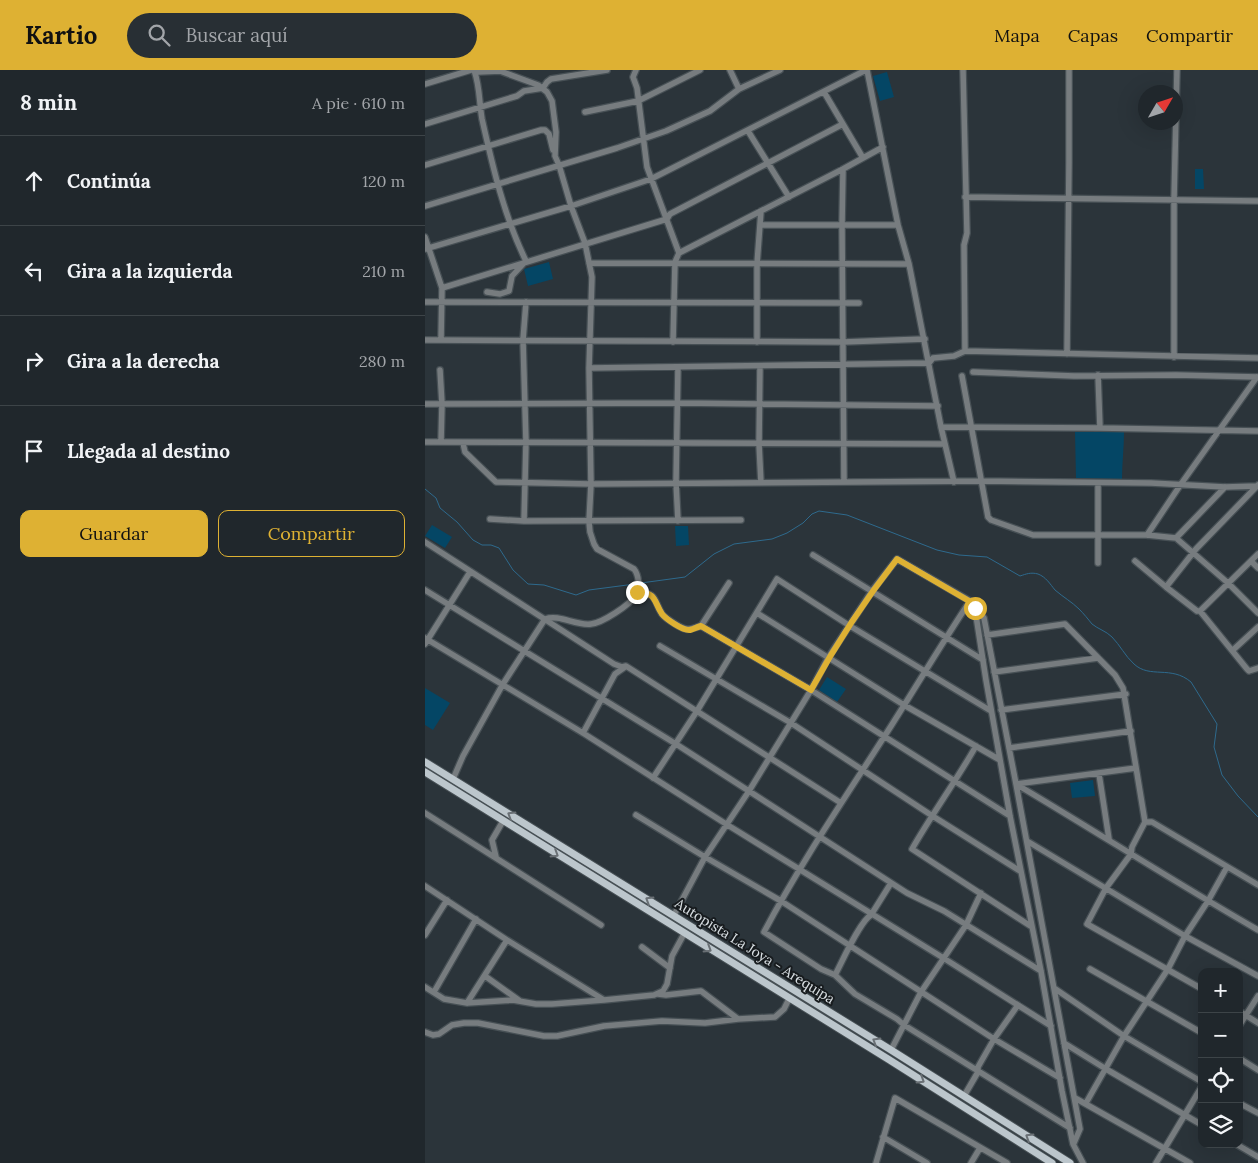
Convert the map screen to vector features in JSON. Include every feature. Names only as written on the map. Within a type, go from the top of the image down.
[{"type":"main road","name":"Autopista La Joya - Arequipa","points":[[425,762],[674,915],[1070,1163]]},
{"type":"main road","name":"Autopista La Joya - Arequipa","points":[[425,772],[1052,1163]]},
{"type":"street","points":[[473,70],[478,82],[480,108],[497,184],[509,224],[526,261]]},
{"type":"street","points":[[425,84],[473,70],[478,72],[500,71],[543,88],[549,96],[554,110],[556,132],[555,156]]},
{"type":"street","points":[[425,124],[517,96],[524,91],[543,88],[551,79],[607,70]]},
{"type":"street","points":[[636,70],[633,77],[651,179],[679,253]]},
{"type":"street","points":[[585,112],[638,101],[700,70]]},
{"type":"street","points":[[730,70],[739,89]]},
{"type":"street","points":[[425,206],[666,131],[710,110],[739,89],[780,70]]},
{"type":"street","points":[[427,249],[571,206],[651,179],[867,70],[898,225],[909,264],[941,427],[954,482]]},
{"type":"street","points":[[963,70],[967,233],[964,245],[965,351]]},
{"type":"street","points":[[1067,354],[1069,70]]},
{"type":"street","points":[[1174,357],[1174,200],[1177,70]]},
{"type":"street","points":[[824,92],[863,158]]},
{"type":"street","points":[[442,288],[667,219],[670,214],[843,124]]},
{"type":"street","points":[[425,165],[545,130],[549,134],[571,206],[585,243],[592,277],[589,340],[591,442],[589,532],[597,550],[634,569],[636,572],[637,592],[623,607],[598,622],[583,624],[562,619],[545,619]]},
{"type":"street","points":[[748,131],[789,197]]},
{"type":"street","points":[[673,342],[675,262],[679,253],[883,147]]},
{"type":"street","points":[[843,169],[844,482]]},
{"type":"street","points":[[965,197],[1258,201]]},
{"type":"street","points":[[757,342],[757,264],[761,211]]},
{"type":"street","points":[[761,225],[898,225]]},
{"type":"street","points":[[425,236],[427,249],[442,288],[441,340]]},
{"type":"street","points":[[487,292],[500,294],[509,291],[512,276],[526,261]]},
{"type":"street","points":[[589,263],[909,264]]},
{"type":"street","points":[[425,302],[859,303]]},
{"type":"street","points":[[524,522],[525,404],[523,340],[525,302]]},
{"type":"street","points":[[425,340],[843,342],[925,340]]},
{"type":"street","points":[[929,364],[933,358],[954,356],[965,351],[1258,358]]},
{"type":"street","points":[[589,368],[929,364]]},
{"type":"street","points":[[677,521],[676,443],[678,366]]},
{"type":"street","points":[[760,366],[759,444],[761,483]]},
{"type":"street","points":[[440,370],[442,404],[441,442]]},
{"type":"street","points":[[973,372],[1074,376],[1257,377]]},
{"type":"street","points":[[1098,375],[1100,428]]},
{"type":"street","points":[[963,376],[988,517],[991,520],[1033,535],[1099,534],[1176,538],[1228,583],[1258,613]]},
{"type":"street","points":[[1147,536],[1181,484],[1257,377]]},
{"type":"street","points":[[425,404],[678,403],[938,406]]},
{"type":"street","points":[[941,427],[1258,431]]},
{"type":"street","points":[[425,442],[945,444]]},
{"type":"street","points":[[463,443],[465,452],[496,482],[591,484],[982,481],[1181,484],[1225,487],[1258,486]]},
{"type":"street","points":[[1098,482],[1098,563]]},
{"type":"street","points":[[1165,588],[1194,552],[1258,486]]},
{"type":"street","points":[[1176,538],[1225,487]]},
{"type":"street","points":[[490,520],[589,522],[741,520]]},
{"type":"street","points":[[425,542],[614,664],[622,667],[626,666],[841,803]]},
{"type":"street","points":[[1200,611],[1258,554]]},
{"type":"street","points":[[813,555],[983,660]]},
{"type":"street","points":[[674,915],[705,857],[791,723],[828,658],[872,591],[897,559],[969,601],[984,618],[1075,1098],[1080,1129],[1073,1144]]},
{"type":"street","points":[[1135,561],[1165,588],[1200,611],[1247,669],[1249,671],[1255,669]]},
{"type":"street","points":[[1251,561],[1258,568]]},
{"type":"street","points":[[470,572],[426,641],[503,684],[583,733],[1051,1026]]},
{"type":"street","points":[[653,778],[697,711],[777,579],[850,626],[991,710]]},
{"type":"street","points":[[637,592],[646,592],[654,597],[661,613],[678,626],[689,630],[701,626],[729,583]]},
{"type":"street","points":[[425,590],[676,744],[907,893],[967,925],[1041,971]]},
{"type":"street","points":[[969,601],[841,803],[764,932],[821,969],[835,975],[855,994],[897,1018],[904,1026],[1070,1128]]},
{"type":"street","points":[[975,608],[1010,816],[1060,1078],[1073,1144],[1083,1163]]},
{"type":"street","points":[[757,613],[904,705],[1000,760]]},
{"type":"street","points":[[453,779],[463,756],[503,684],[545,619]]},
{"type":"street","points":[[987,635],[1065,624],[1115,675],[1125,694],[1145,822],[1132,847],[1131,854],[1106,888],[1087,924],[1198,986]]},
{"type":"street","points":[[701,626],[811,690],[1010,816]]},
{"type":"street","points":[[1233,650],[1258,627]]},
{"type":"street","points":[[660,646],[791,723],[1020,871]]},
{"type":"street","points":[[994,672],[1098,658]]},
{"type":"street","points":[[583,733],[615,674],[626,666]]},
{"type":"street","points":[[1001,710],[1125,694]]},
{"type":"street","points":[[1009,748],[1131,731]]},
{"type":"street","points":[[976,746],[955,781],[931,815],[912,849],[1032,927]]},
{"type":"street","points":[[1016,784],[1136,768]]},
{"type":"street","points":[[1099,774],[1109,839]]},
{"type":"street","points":[[1016,784],[1109,839],[1208,902],[1258,930]]},
{"type":"street","points":[[425,813],[601,925]]},
{"type":"street","points":[[635,814],[781,901],[994,1039],[1060,1078]]},
{"type":"street","points":[[496,857],[492,840],[503,821]]},
{"type":"street","points":[[1145,822],[1152,822],[1258,886]]},
{"type":"street","points":[[1027,841],[1185,936],[1258,976]]},
{"type":"street","points":[[1086,1103],[1124,1036],[1168,969],[1185,936],[1208,902],[1227,867]]},
{"type":"street","points":[[835,975],[868,917],[891,883]]},
{"type":"street","points":[[425,886],[604,1000]]},
{"type":"street","points":[[891,1050],[921,992],[967,925],[981,894]]},
{"type":"street","points":[[425,935],[447,900]]},
{"type":"street","points":[[434,992],[476,919]]},
{"type":"street","points":[[658,994],[666,987],[672,956],[684,934]]},
{"type":"street","points":[[467,1003],[507,940]]},
{"type":"street","points":[[642,947],[670,968]]},
{"type":"street","points":[[1089,969],[1198,1031]]},
{"type":"street","points":[[485,976],[520,1001]]},
{"type":"street","points":[[425,987],[444,999],[467,1003],[520,1001],[552,1004],[701,991],[738,1019]]},
{"type":"street","points":[[1054,988],[1124,1036],[1198,1080]]},
{"type":"street","points":[[1243,1020],[1258,996]]},
{"type":"street","points":[[425,1032],[433,1035],[457,1023],[479,1023],[544,1036],[557,1036],[603,1026],[662,1022],[705,1023],[775,1017],[784,1009],[789,998]]},
{"type":"street","points":[[964,1096],[994,1039],[1018,1004]]},
{"type":"street","points":[[1242,1013],[1258,1023]]},
{"type":"street","points":[[1065,1043],[1198,1123]]},
{"type":"street","points":[[1243,1061],[1258,1070]]},
{"type":"street","points":[[1156,1163],[1198,1093]]},
{"type":"street","points":[[876,1163],[895,1098],[1007,1163]]},
{"type":"street","points":[[1075,1098],[1189,1163]]},
{"type":"street","points":[[1243,1105],[1258,1114]]},
{"type":"street","points":[[883,1137],[927,1163]]},
{"type":"street","points":[[971,1163],[980,1148]]},
{"type":"street","points":[[1243,1148],[1258,1157]]},
{"type":"shaded area","points":[[887,72],[894,97],[880,101],[873,76]]},
{"type":"shaded area","points":[[1195,169],[1203,169],[1204,189],[1195,189]]},
{"type":"shaded area","points":[[549,262],[553,279],[528,286],[524,269]]},
{"type":"shaded area","points":[[1075,432],[1124,432],[1122,479],[1076,478]]},
{"type":"shaded area","points":[[432,525],[452,537],[445,548],[425,536]]},
{"type":"shaded area","points":[[675,526],[688,526],[689,545],[676,546]]},
{"type":"shaded area","points":[[827,677],[846,689],[837,702],[819,690]]},
{"type":"shaded area","points":[[425,688],[450,703],[433,730],[425,725]]},
{"type":"shaded area","points":[[1093,780],[1095,796],[1072,798],[1070,783]]},
{"type":"waterway","points":[[425,489],[436,498],[440,508],[457,522],[473,540],[482,545],[491,545],[499,548],[513,570],[528,584],[544,585],[576,595],[589,590],[635,584]]},
{"type":"waterway","points":[[641,583],[685,577],[714,554],[734,544],[772,539],[787,533],[819,511],[847,515],[937,550],[959,555],[987,557],[1020,576],[1031,573],[1041,575],[1055,590],[1076,606],[1092,624],[1112,637],[1134,664],[1147,671],[1176,674],[1191,682],[1217,724],[1214,747],[1222,775],[1238,796],[1258,817]]},
{"type":"route","points":[[637,592],[646,592],[654,597],[661,613],[678,626],[689,630],[701,626],[811,690],[828,658],[872,591],[897,559],[969,601],[975,608]]}]
